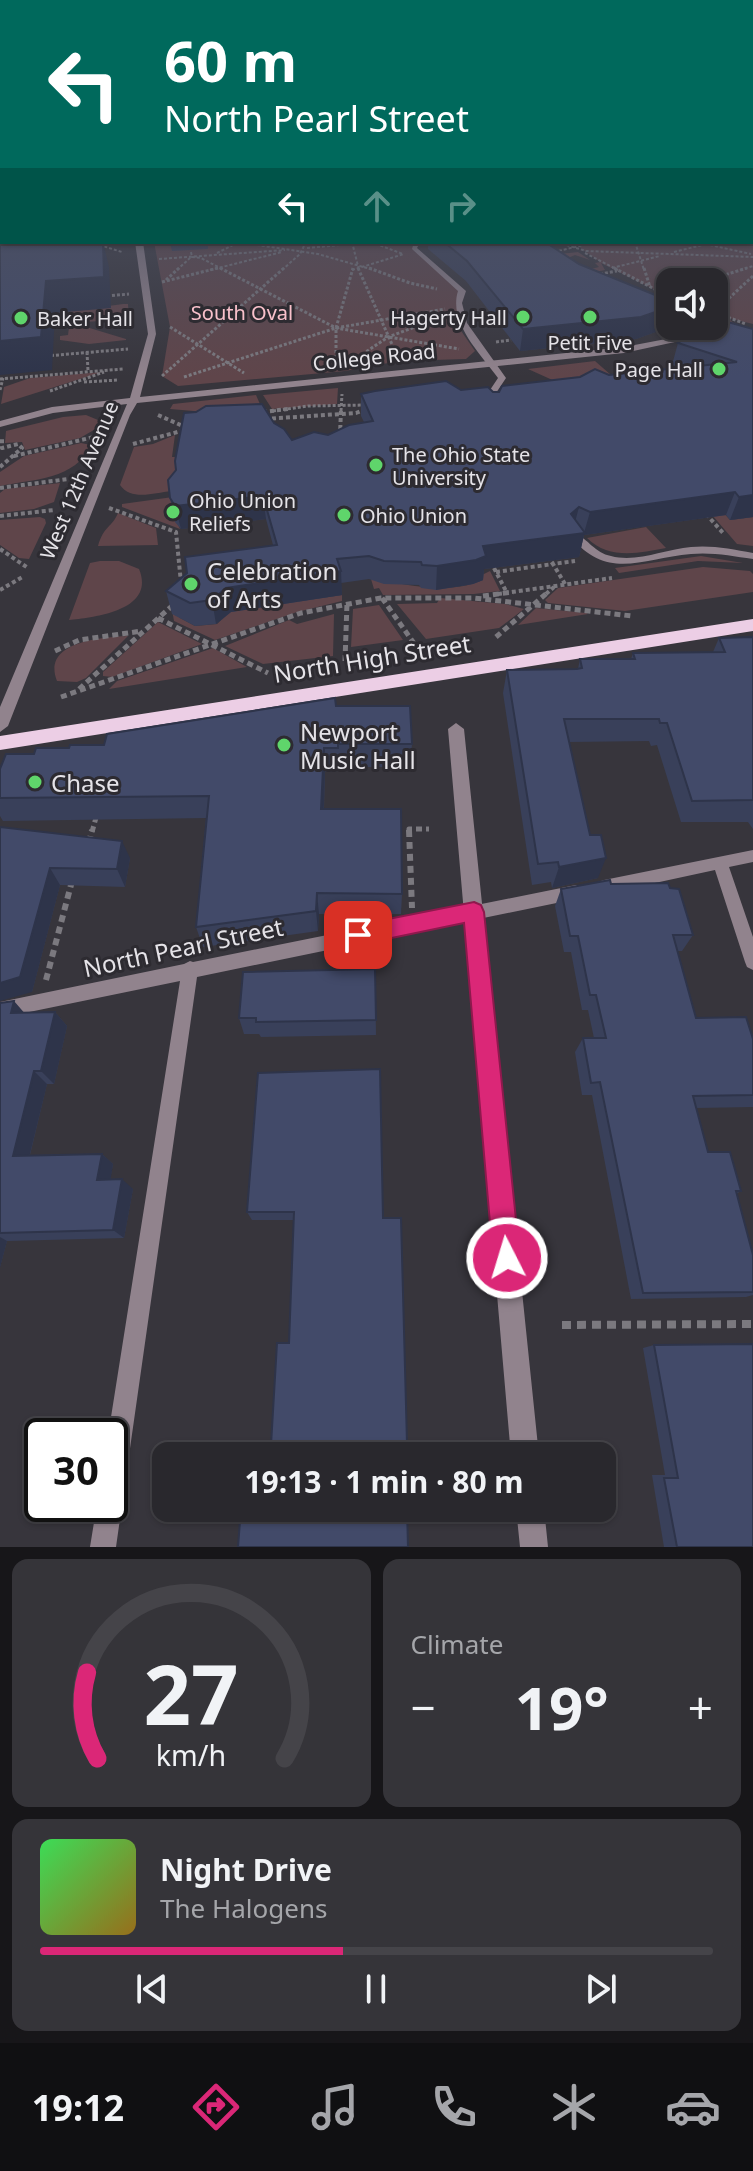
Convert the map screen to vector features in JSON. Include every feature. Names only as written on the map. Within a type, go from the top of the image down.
[{"type":"main road","name":"North High Street","points":[[0,743],[753,625]]},
{"type":"street","name":"West 12th Avenue","points":[[0,726],[125,415],[134,400],[152,328],[139,244]]},
{"type":"street","name":"College Road","points":[[2,428],[52,410],[624,350],[677,340]]},
{"type":"street","points":[[456,729],[524,1442]]},
{"type":"street","points":[[531,1522],[534,1547]]},
{"type":"lane","points":[[416,244],[414,248],[462,291],[458,303],[463,323],[502,378],[488,399],[493,409]]},
{"type":"lane","points":[[575,536],[595,557],[621,562],[706,550],[753,556]]},
{"type":"lane","name":"North Pearl Street","points":[[0,1010],[753,856]]},
{"type":"lane","points":[[720,863],[753,962]]},
{"type":"lane","points":[[122,1418],[190,969]]},
{"type":"lane","points":[[103,1547],[107,1522]]},
{"type":"path","points":[[96,244],[122,252]]},
{"type":"path","points":[[215,255],[234,244]]},
{"type":"path","points":[[254,244],[302,249],[414,286],[439,290]]},
{"type":"path","points":[[270,246],[276,244]]},
{"type":"path","points":[[162,376],[260,289],[305,244]]},
{"type":"path","points":[[158,259],[344,244]]},
{"type":"path","points":[[353,244],[357,266],[399,361]]},
{"type":"path","points":[[377,244],[403,254]]},
{"type":"path","points":[[563,244],[656,290]]},
{"type":"path","points":[[574,244],[578,249]]},
{"type":"path","points":[[578,249],[591,244]]},
{"type":"path","points":[[636,244],[651,288]]},
{"type":"path","points":[[611,268],[705,244],[753,255]]},
{"type":"path","points":[[191,254],[164,282],[302,249]]},
{"type":"path","points":[[553,252],[578,249],[753,255]]},
{"type":"path","points":[[336,369],[336,328],[353,268],[408,253]]},
{"type":"path","points":[[191,254],[336,328],[470,351]]},
{"type":"path","points":[[728,274],[753,266]]},
{"type":"path","points":[[589,276],[617,271]]},
{"type":"path","points":[[728,299],[753,276]]},
{"type":"path","points":[[105,296],[130,294]]},
{"type":"path","points":[[648,299],[656,296]]},
{"type":"path","points":[[176,379],[336,328],[449,311],[388,337],[350,362]]},
{"type":"path","points":[[728,317],[746,324]]},
{"type":"path","points":[[170,327],[251,377]]},
{"type":"path","points":[[38,357],[128,349]]},
{"type":"path","points":[[87,352],[88,371]]},
{"type":"path","points":[[0,390],[1,378],[123,369]]},
{"type":"path","points":[[47,392],[80,383],[109,370]]},
{"type":"path","points":[[80,383],[119,380]]},
{"type":"path","points":[[340,442],[341,396]]},
{"type":"path","points":[[263,403],[277,429]]},
{"type":"path","points":[[253,413],[340,405],[373,408],[340,414],[257,420]]},
{"type":"path","points":[[146,410],[161,411]]},
{"type":"path","points":[[132,444],[189,429],[170,420]]},
{"type":"path","points":[[0,467],[22,448],[18,444],[1,449],[2,428]]},
{"type":"path","points":[[181,439],[182,431]]},
{"type":"path","points":[[14,456],[98,436]]},
{"type":"path","points":[[0,488],[68,479]]},
{"type":"path","points":[[109,508],[176,532],[182,587]]},
{"type":"path","points":[[0,516],[54,510]]},
{"type":"path","points":[[704,511],[725,535]]},
{"type":"path","points":[[543,548],[565,585]]},
{"type":"path","points":[[0,549],[28,568]]},
{"type":"path","points":[[507,593],[495,570],[595,557]]},
{"type":"path","points":[[0,590],[24,576]]},
{"type":"path","points":[[474,598],[616,577]]},
{"type":"path","points":[[496,637],[554,586]]},
{"type":"path","points":[[61,697],[301,613],[381,598],[474,598],[632,616]]},
{"type":"path","points":[[381,598],[418,649]]},
{"type":"path","points":[[75,692],[175,603]]},
{"type":"path","points":[[345,661],[347,603]]},
{"type":"path","points":[[158,618],[268,673]]},
{"type":"path","points":[[55,651],[79,640],[143,631]]},
{"type":"path","points":[[84,858],[97,812]]},
{"type":"path","points":[[412,907],[409,829],[429,829]]},
{"type":"path","points":[[40,1002],[75,872]]},
{"type":"path","points":[[562,1325],[753,1324]]},
{"type":"green space","name":"South Oval","points":[[154,244],[416,244],[414,246],[461,289],[458,304],[463,323],[457,325],[475,351],[466,359],[399,361],[345,371],[178,386],[162,376],[170,327]]},
{"type":"green space","points":[[575,244],[753,244],[753,324],[729,318],[733,323],[728,324],[728,268],[656,268],[656,290],[601,263],[605,270],[586,274],[551,255],[578,252],[590,260],[575,255],[563,260],[591,269],[599,267],[595,263],[600,262]]},
{"type":"green space","points":[[128,304],[129,319],[85,322],[57,313]]},
{"type":"green space","points":[[83,326],[126,340],[89,344],[60,340],[60,336],[68,335],[69,327]]},
{"type":"green space","points":[[595,361],[619,382],[568,387],[528,369]]},
{"type":"green space","points":[[102,372],[1,404],[4,387],[30,378]]},
{"type":"green space","points":[[602,387],[620,396],[730,520],[753,517],[753,546],[737,544]]},
{"type":"green space","points":[[338,388],[337,404],[272,409],[263,395]]},
{"type":"green space","points":[[256,395],[263,411],[241,415],[170,409],[173,404]]},
{"type":"green space","points":[[86,415],[98,420],[99,427],[80,438],[25,450],[22,442],[5,443],[6,431],[63,417]]},
{"type":"green space","points":[[175,435],[172,457],[184,457],[171,491],[143,495],[130,493],[120,485],[134,447],[153,444]]},
{"type":"green space","points":[[81,443],[91,445],[84,457],[64,472],[0,486],[0,472],[24,456]]},
{"type":"green space","points":[[60,483],[54,502],[34,509],[0,513],[0,493],[5,489]]},
{"type":"green space","points":[[173,497],[173,512],[180,529],[122,507],[122,504]]},
{"type":"green space","points":[[118,513],[156,528],[158,545],[98,546]]},
{"type":"green space","points":[[40,517],[46,523],[29,559],[19,558],[0,545],[0,520]]},
{"type":"green space","points":[[646,527],[666,548],[635,553],[615,552],[605,550],[587,538]]},
{"type":"green space","points":[[701,556],[743,563],[698,561],[619,573],[615,568]]},
{"type":"green space","points":[[119,561],[139,569],[142,583],[139,594],[120,609],[69,620],[90,563]]},
{"type":"green space","points":[[703,567],[750,571],[753,574],[753,592],[625,611],[548,603],[545,600],[558,588]]},
{"type":"green space","points":[[490,571],[500,591],[383,595],[379,588],[374,589],[371,579],[441,588],[469,585],[483,580],[482,575]]},
{"type":"green space","points":[[342,595],[342,601],[297,612],[215,640],[174,621],[172,610],[195,626],[217,624],[231,611]]},
{"type":"green space","points":[[440,598],[505,604],[524,609],[499,628],[426,639],[397,604],[437,603]]},
{"type":"green space","points":[[379,605],[403,640],[351,647],[353,609]]},
{"type":"green space","points":[[536,608],[586,613],[588,614],[518,625]]},
{"type":"green space","points":[[334,614],[333,656],[263,664],[225,646],[289,620],[297,624]]},
{"type":"green space","points":[[158,622],[202,644],[112,677],[103,676],[103,672]]},
{"type":"green space","points":[[128,636],[86,678],[77,682],[57,681],[54,668],[58,657],[66,649],[91,640]]},
{"type":"green space","points":[[213,648],[247,667],[109,689],[117,681]]},
{"type":"building","points":[[103,244],[104,277],[46,281],[41,337],[0,341],[0,245]]},
{"type":"building","points":[[446,244],[548,244],[579,264],[656,295],[656,312],[641,317],[523,329],[467,261]]},
{"type":"building","points":[[728,322],[753,329],[753,495],[739,497],[735,492],[590,512],[579,507],[571,514],[585,533],[483,546],[486,556],[476,560],[437,566],[422,565],[421,562],[384,561],[369,556],[337,559],[341,571],[226,588],[212,600],[190,603],[166,591],[187,573],[185,557],[277,545],[263,496],[175,506],[170,498],[168,480],[176,470],[184,413],[196,412],[206,406],[262,404],[274,423],[284,429],[292,440],[314,432],[328,435],[349,425],[373,421],[361,394],[375,391],[446,381],[461,390],[488,387],[493,392],[499,392],[502,386],[580,377],[595,369],[609,375],[737,362],[678,343],[683,340],[728,340]]},
{"type":"building","points":[[753,637],[753,800],[692,801],[667,723],[660,723],[659,719],[564,719],[590,835],[601,835],[606,858],[559,867],[558,862],[538,864],[507,670],[577,669],[582,668],[580,659],[635,659],[633,653],[725,652],[719,638]]},
{"type":"building","points":[[335,698],[336,706],[410,706],[412,744],[338,744],[338,748],[324,748],[321,809],[401,809],[402,894],[317,893],[316,911],[196,927],[209,796],[0,798],[0,769],[6,754],[34,754],[36,748],[104,745],[107,734]]},
{"type":"building","points":[[0,827],[122,841],[117,869],[50,868],[20,977],[0,983]]},
{"type":"building","points":[[610,880],[611,884],[668,883],[670,888],[679,889],[693,935],[673,935],[696,1018],[746,1017],[753,1039],[753,1095],[693,1096],[708,1152],[730,1152],[741,1191],[736,1191],[753,1255],[753,1292],[643,1293],[600,1082],[591,1083],[583,1038],[606,1038],[596,995],[590,995],[578,936],[570,936],[561,889]]},
{"type":"building","points":[[375,969],[376,1020],[256,1022],[256,1018],[239,1018],[243,972]]},
{"type":"building","points":[[14,1001],[11,1013],[55,1012],[41,1071],[34,1071],[13,1156],[102,1154],[97,1180],[122,1179],[113,1230],[0,1233],[0,1003]]},
{"type":"building","points":[[380,1069],[383,1218],[401,1218],[407,1442],[271,1442],[277,1343],[289,1343],[294,1212],[247,1212],[258,1073]]},
{"type":"building","points":[[753,1344],[753,1547],[677,1547],[664,1478],[678,1478],[654,1345]]},
{"type":"building","points":[[240,1522],[407,1522],[408,1547],[238,1547]]},
{"type":"place","name":"Hagerty Hall","points":[[523,317]]},
{"type":"place","name":"Petit Five","points":[[590,317]]},
{"type":"place","name":"Baker Hall","points":[[21,318]]},
{"type":"place","name":"Page Hall","points":[[719,369]]},
{"type":"place","name":"The Ohio State University","points":[[376,465]]},
{"type":"place","name":"Ohio Union Reliefs","points":[[173,512]]},
{"type":"place","name":"Ohio Union","points":[[344,515]]},
{"type":"place","name":"Celebration of Arts","points":[[191,584]]},
{"type":"place","name":"Newport Music Hall","points":[[284,745]]},
{"type":"place","name":"Chase","points":[[35,782]]},
{"type":"route","points":[[358,935],[474,912],[507,1258]]}]
